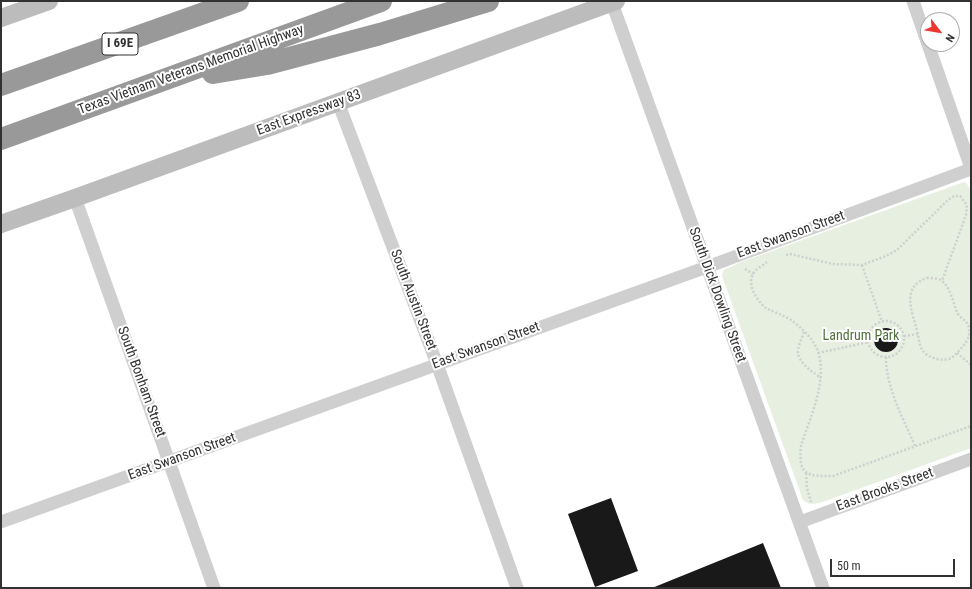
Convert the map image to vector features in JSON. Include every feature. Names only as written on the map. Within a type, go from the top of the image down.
[{"type":"highway","points":[[125,42],[198,1]]},
{"type":"highway","name":"I 69E","points":[[1,85],[238,1]]},
{"type":"highway","name":"Texas Vietnam Veterans Memorial Highway","points":[[1,139],[381,1]]},
{"type":"highway","points":[[158,83],[267,64],[380,34],[488,1]]},
{"type":"main road","points":[[1,18],[49,1]]},
{"type":"main road","name":"East Expressway 83","points":[[1,224],[614,2]]},
{"type":"street","points":[[913,1],[971,168]]},
{"type":"street","name":"South Dick Dowling Street","points":[[614,2],[707,267],[823,588]]},
{"type":"street","name":"South Austin Street","points":[[338,102],[437,364],[517,588]]},
{"type":"street","name":"East Swanson Street","points":[[1,522],[707,267],[971,168]]},
{"type":"street","name":"South Bonham Street","points":[[75,198],[214,588]]},
{"type":"street","name":"East Brooks Street","points":[[800,522],[971,459]]},
{"type":"path","points":[[960,196],[962,191]]},
{"type":"path","points":[[780,256],[790,254],[833,264],[862,265],[897,250],[948,200],[954,196],[960,196]]},
{"type":"path","points":[[942,281],[966,215],[967,205],[960,196]]},
{"type":"path","points":[[768,261],[756,270],[752,276],[751,285],[754,293],[759,301],[766,307],[791,320],[804,332],[812,341],[818,353],[821,365],[821,379],[801,446],[800,456],[802,467],[806,473],[807,488],[811,502]]},
{"type":"path","points":[[862,265],[882,322]]},
{"type":"path","points":[[927,278],[942,281],[947,288],[959,315],[967,322],[969,327],[969,336],[957,353],[950,358],[944,359],[934,358],[927,355],[922,350],[918,334],[910,308],[910,296],[914,286],[921,280],[927,278]]},
{"type":"path","points":[[882,322],[892,322],[897,325],[901,329],[904,336],[903,345],[900,350],[891,356],[886,357],[880,356],[874,352],[869,342],[871,330],[875,325],[882,322]]},
{"type":"path","points":[[804,332],[798,354],[802,361],[821,379]]},
{"type":"path","points":[[904,336],[918,334]]},
{"type":"path","points":[[818,353],[869,342]]},
{"type":"path","points":[[957,353],[971,365]]},
{"type":"path","points":[[886,357],[889,383],[915,446]]},
{"type":"path","points":[[806,473],[813,476],[832,476],[971,426]]},
{"type":"green space","name":"Landrum Park","points":[[964,182],[971,191],[971,448],[820,503],[807,503],[803,500],[722,274],[724,270],[741,262]]},
{"type":"building","points":[[886,328],[895,331],[898,340],[895,349],[886,352],[877,349],[874,340],[877,331]]},
{"type":"building","points":[[611,498],[638,571],[595,587],[568,514]]},
{"type":"building","points":[[763,543],[781,588],[652,588]]}]
